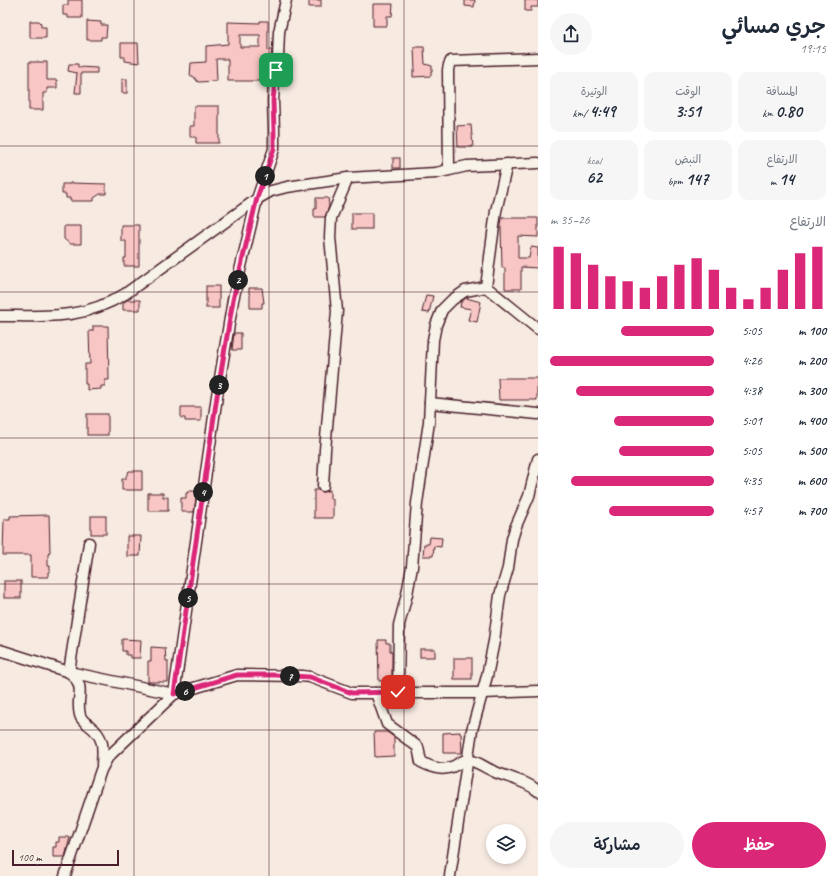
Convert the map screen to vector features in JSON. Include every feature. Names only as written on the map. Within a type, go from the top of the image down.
[{"type":"street","points":[[174,694],[216,404],[233,300],[257,198],[274,149],[274,80],[278,57],[278,32],[286,0]]},
{"type":"street","points":[[449,170],[448,70],[451,61],[538,58]]},
{"type":"street","points":[[0,316],[69,315],[89,311],[107,304],[125,294],[257,198],[271,191],[287,187],[348,178],[436,173],[467,166],[538,163]]},
{"type":"street","points":[[486,287],[496,211],[507,164]]},
{"type":"street","points":[[323,486],[337,311],[330,237],[331,218],[348,178]]},
{"type":"street","points":[[486,287],[538,329]]},
{"type":"street","points":[[398,692],[399,625],[412,567],[417,503],[429,422],[433,340],[436,325],[442,310],[452,300],[466,291],[486,287]]},
{"type":"street","points":[[430,403],[538,414]]},
{"type":"street","points":[[450,876],[472,730],[494,641],[500,595],[508,568],[512,539],[529,496],[538,460]]},
{"type":"street","points":[[69,672],[89,543]]},
{"type":"street","points":[[0,650],[69,672],[174,694]]},
{"type":"street","points":[[69,672],[76,678],[78,683],[80,692],[80,716],[84,722],[100,737],[103,745],[101,770]]},
{"type":"street","points":[[65,876],[101,770],[108,757],[174,694],[237,675],[310,677],[352,693],[482,693],[538,691]]},
{"type":"street","points":[[376,693],[387,724],[418,747],[421,762],[431,767],[447,769],[462,761],[468,760],[527,783],[538,791]]},
{"type":"building","points":[[68,0],[82,0],[82,18],[68,18],[68,15],[63,15],[63,5],[68,5]]},
{"type":"building","points":[[309,0],[321,0],[321,7],[309,7]]},
{"type":"building","points":[[465,0],[475,0],[474,7],[465,6]]},
{"type":"building","points":[[525,0],[538,0],[538,7],[531,7],[531,11],[525,11]]},
{"type":"building","points":[[373,4],[393,4],[392,16],[387,16],[387,26],[373,26]]},
{"type":"building","points":[[30,21],[39,21],[41,23],[41,27],[46,27],[46,38],[30,38]]},
{"type":"building","points":[[87,21],[101,22],[101,25],[107,25],[106,37],[101,37],[101,40],[87,40]]},
{"type":"building","points":[[260,21],[268,21],[268,50],[272,50],[271,57],[269,56],[269,73],[264,73],[264,81],[228,81],[228,59],[216,59],[217,81],[198,82],[193,76],[190,76],[191,63],[206,62],[206,46],[228,44],[228,22],[260,23]],"holes":[[[240,35],[260,35],[260,47],[240,47]]]},
{"type":"building","points":[[121,43],[138,43],[139,63],[125,61],[125,57],[121,57]]},
{"type":"building","points":[[414,47],[424,47],[425,64],[432,66],[431,76],[413,77],[413,71],[415,71]]},
{"type":"building","points":[[29,62],[47,62],[47,80],[57,80],[57,88],[47,88],[47,93],[43,93],[43,110],[29,110]]},
{"type":"building","points":[[69,64],[78,64],[78,67],[97,68],[97,73],[81,73],[81,93],[75,93],[77,73],[68,71]]},
{"type":"building","points":[[122,79],[127,79],[127,93],[122,93]]},
{"type":"building","points":[[194,106],[219,106],[219,143],[196,143],[196,137],[190,137],[190,126],[194,126]]},
{"type":"building","points":[[471,125],[473,147],[458,147],[457,126]]},
{"type":"building","points":[[393,158],[400,158],[400,168],[393,168]]},
{"type":"building","points":[[62,184],[106,184],[106,194],[100,194],[94,198],[94,201],[70,201],[70,198],[66,198],[66,194],[62,194]]},
{"type":"building","points":[[316,198],[328,198],[329,206],[325,217],[314,217]]},
{"type":"building","points":[[352,213],[372,213],[372,229],[352,229]]},
{"type":"building","points":[[502,218],[538,218],[538,237],[518,236],[518,258],[529,258],[531,247],[538,248],[538,268],[521,267],[521,289],[505,289],[505,268],[502,268]]},
{"type":"building","points":[[121,225],[139,225],[139,266],[124,266],[124,258],[126,258],[126,241],[121,241]]},
{"type":"building","points":[[64,226],[81,226],[81,244],[70,244],[64,239]]},
{"type":"building","points":[[206,286],[219,286],[219,308],[206,308]]},
{"type":"building","points":[[249,288],[262,288],[264,303],[262,303],[262,308],[250,308]]},
{"type":"building","points":[[426,295],[433,296],[429,313],[422,312]]},
{"type":"building","points":[[466,298],[481,302],[477,322],[468,320],[471,309],[460,307],[461,302]]},
{"type":"building","points":[[127,300],[140,300],[140,310],[123,310],[123,303]]},
{"type":"building","points":[[93,326],[108,326],[109,380],[105,380],[105,386],[101,386],[101,389],[87,390],[87,384],[85,384],[85,364],[90,364],[89,331],[93,331]]},
{"type":"building","points":[[234,333],[241,333],[241,350],[232,350]]},
{"type":"building","points":[[498,378],[537,378],[537,400],[499,400]]},
{"type":"building","points":[[181,407],[201,407],[201,421],[185,421],[185,418],[181,418]]},
{"type":"building","points":[[87,414],[108,414],[108,435],[87,435]]},
{"type":"building","points":[[129,471],[142,471],[142,490],[122,490],[122,479],[126,479]]},
{"type":"building","points":[[314,490],[323,492],[330,490],[330,499],[333,499],[333,518],[314,518]]},
{"type":"building","points":[[188,491],[197,491],[194,512],[181,512],[181,498],[186,498],[186,493],[188,493]]},
{"type":"building","points":[[148,493],[163,493],[163,497],[168,497],[168,511],[148,511]]},
{"type":"building","points":[[49,515],[50,552],[48,554],[48,566],[50,566],[50,572],[48,572],[48,577],[31,577],[31,555],[3,555],[4,519],[10,519],[10,516]]},
{"type":"building","points":[[91,516],[106,516],[106,534],[91,534]]},
{"type":"building","points":[[127,536],[141,536],[140,556],[127,556]]},
{"type":"building","points":[[430,537],[442,538],[441,547],[434,546],[433,556],[423,556],[424,544],[429,544]]},
{"type":"building","points":[[4,581],[21,581],[21,598],[4,598]]},
{"type":"building","points":[[122,639],[141,640],[140,658],[130,658],[130,655],[126,655],[126,651],[122,651]]},
{"type":"building","points":[[378,640],[386,640],[386,643],[390,643],[390,651],[392,651],[392,681],[379,681]]},
{"type":"building","points":[[151,647],[165,648],[166,661],[168,661],[168,682],[148,682],[148,661],[151,661]]},
{"type":"building","points":[[420,649],[435,649],[435,657],[420,657]]},
{"type":"building","points":[[454,658],[472,658],[472,679],[454,679]]},
{"type":"building","points":[[374,732],[387,732],[394,737],[394,756],[375,757]]},
{"type":"building","points":[[460,732],[462,753],[443,753],[443,733]]},
{"type":"building","points":[[59,837],[70,837],[65,857],[53,857],[53,847],[56,847],[56,842],[59,842]]},
{"type":"route","points":[[276,70],[273,101],[274,149],[257,198],[233,300],[217,396],[174,694],[237,675],[302,676],[310,677],[352,693],[398,692]]}]
